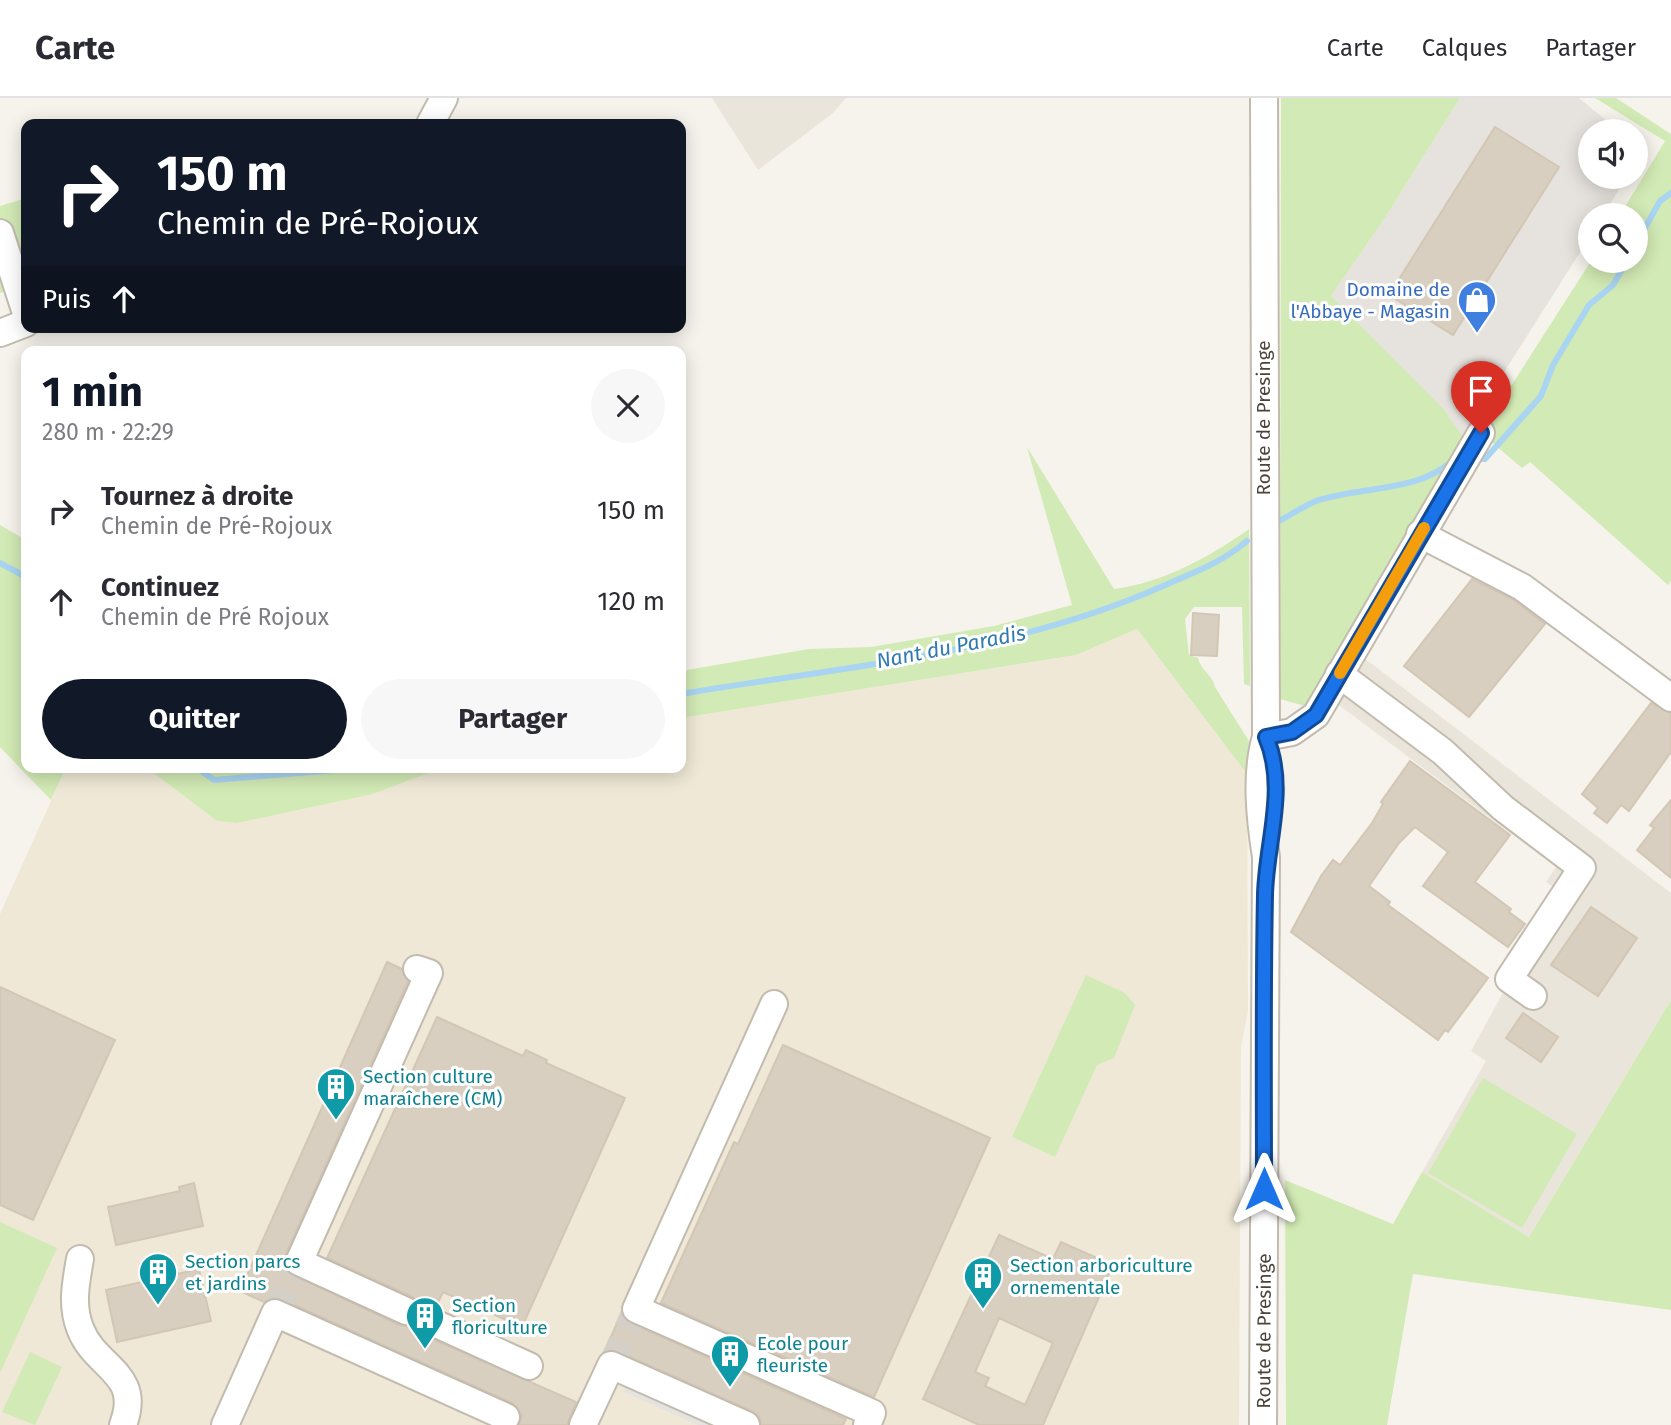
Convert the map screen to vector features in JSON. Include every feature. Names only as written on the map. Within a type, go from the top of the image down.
[{"type":"street","points":[[433,119],[444,98]]},
{"type":"street","name":"Route de Presinge","points":[[1263,1425],[1266,857],[1262,831],[1261,773],[1261,754],[1266,737],[1264,98]]},
{"type":"street","points":[[0,233],[21,298]]},
{"type":"street","points":[[0,333],[21,325]]},
{"type":"street","points":[[1266,737],[1292,732],[1307,724],[1316,715],[1470,450]]},
{"type":"street","points":[[1420,534],[1522,587],[1671,698]]},
{"type":"street","points":[[1339,674],[1443,752],[1503,808],[1582,868],[1509,979],[1533,996]]},
{"type":"street","points":[[406,1311],[299,1262],[429,973],[417,969]]},
{"type":"street","points":[[774,1004],[636,1309],[872,1413],[867,1425]]},
{"type":"street","points":[[80,1259],[74,1293],[79,1327],[91,1348],[124,1382],[129,1397],[123,1425]]},
{"type":"street","points":[[225,1425],[275,1313],[506,1417]]},
{"type":"street","points":[[432,1322],[529,1366]]},
{"type":"street","points":[[583,1425],[611,1365],[746,1425]]},
{"type":"shaded area","points":[[712,98],[846,98],[833,113],[758,170]]},
{"type":"shaded area","points":[[1460,98],[1579,98],[1604,119],[1578,119],[1578,189],[1619,189],[1611,203],[1578,203],[1578,256],[1463,437],[1443,408],[1331,296],[1383,221]],"holes":[[[1495,127],[1559,167],[1453,335],[1389,294]]]},
{"type":"shaded area","points":[[1137,629],[1247,774],[1248,1011],[1241,1047],[1239,1425],[0,1425],[0,914],[64,773],[154,773],[217,821],[237,823],[373,794],[429,773],[686,773],[686,717],[1076,655]]},
{"type":"shaded area","points":[[1342,641],[1671,893],[1671,1000],[1529,1237],[1422,1172],[1486,1061],[1471,1051],[1559,891],[1546,882],[1556,867],[1316,688]]},
{"type":"shaded area","points":[[628,1381],[726,1425],[698,1425],[624,1392]]},
{"type":"green space","points":[[1281,98],[1460,98],[1383,221],[1331,296],[1443,408],[1463,437],[1463,450],[1414,520],[1305,706],[1280,699]]},
{"type":"green space","points":[[1595,98],[1616,98],[1671,134],[1671,581],[1668,585],[1530,462],[1522,468],[1481,433],[1583,273],[1648,273],[1648,203],[1627,203],[1636,189],[1648,189],[1648,169],[1665,141],[1648,131],[1648,119],[1629,119]]},
{"type":"green space","points":[[21,200],[21,287],[0,293],[0,206]]},
{"type":"green space","points":[[1027,447],[1114,589],[1168,575],[1249,529],[1250,686],[1244,684],[1242,607],[1194,607],[1185,619],[1189,655],[1198,658],[1252,746],[1247,774],[1137,629],[1076,655],[686,717],[686,670],[809,649],[871,647],[994,626],[1072,605]]},
{"type":"green space","points":[[0,525],[21,537],[21,769],[0,747]]},
{"type":"green space","points":[[25,773],[64,773],[51,800]]},
{"type":"green space","points":[[154,773],[429,773],[373,794],[237,823],[217,821]]},
{"type":"green space","points":[[1086,975],[1125,993],[1135,1005],[1114,1058],[1097,1065],[1055,1157],[1012,1137]]},
{"type":"green space","points":[[1671,1000],[1671,1310],[1413,1274],[1387,1425],[1286,1425],[1285,1180],[1393,1224],[1422,1172],[1529,1237]]},
{"type":"green space","points":[[1483,1078],[1577,1134],[1522,1228],[1428,1173]]},
{"type":"green space","points":[[0,1222],[57,1248],[0,1373]]},
{"type":"green space","points":[[30,1352],[62,1367],[35,1425],[2,1412]]},
{"type":"building","points":[[1495,127],[1559,167],[1453,335],[1389,295]]},
{"type":"building","points":[[1472,579],[1514,600],[1545,624],[1469,717],[1404,666]]},
{"type":"building","points":[[1193,613],[1219,615],[1217,656],[1191,655]]},
{"type":"building","points":[[1651,703],[1671,713],[1671,752],[1629,811],[1621,805],[1607,823],[1594,813],[1598,808],[1582,794]]},
{"type":"building","points":[[1410,761],[1510,835],[1475,882],[1511,909],[1509,912],[1525,924],[1508,947],[1423,886],[1448,852],[1415,827],[1399,843],[1369,886],[1390,902],[1388,905],[1488,978],[1448,1032],[1445,1030],[1438,1040],[1291,932],[1321,876],[1333,860],[1340,865],[1372,823],[1383,804],[1381,802]]},
{"type":"building","points":[[1671,800],[1671,878],[1637,850],[1654,828],[1650,825]]},
{"type":"building","points":[[1591,907],[1637,938],[1598,996],[1551,965]]},
{"type":"building","points":[[387,962],[402,969],[408,981],[285,1256],[286,1271],[399,1325],[408,1327],[416,1322],[425,1336],[576,1402],[567,1425],[519,1425],[522,1415],[512,1403],[281,1299],[273,1297],[264,1302],[240,1291]]},
{"type":"building","points":[[0,987],[115,1040],[33,1220],[0,1205]]},
{"type":"building","points":[[1523,1013],[1558,1037],[1541,1062],[1506,1038]]},
{"type":"building","points":[[437,1017],[523,1056],[526,1050],[547,1060],[546,1063],[625,1098],[522,1327],[443,1292],[436,1307],[422,1311],[413,1297],[327,1258]]},
{"type":"building","points":[[783,1045],[990,1138],[874,1397],[661,1303],[734,1142],[738,1144]]},
{"type":"building","points":[[194,1183],[203,1226],[116,1245],[108,1207],[180,1191],[179,1187]]},
{"type":"building","points":[[999,1235],[1053,1259],[1061,1242],[1113,1265],[1043,1425],[979,1425],[923,1399]],"holes":[[[999,1318],[1053,1343],[1025,1405],[985,1386],[989,1378],[975,1372]]]},
{"type":"building","name":"Section parcs et jardins","points":[[199,1269],[211,1321],[117,1342],[106,1290]]},
{"type":"building","name":"Ecole pour fleuriste","points":[[620,1316],[630,1323],[846,1419],[843,1425],[761,1425],[759,1416],[752,1411],[617,1351],[605,1351]]},
{"type":"waterway","name":"Nant du Paradis","points":[[1648,222],[1660,201],[1671,193]]},
{"type":"waterway","name":"Nant du Paradis","points":[[1473,459],[1485,459],[1541,396],[1553,365],[1589,305],[1613,285],[1620,273]]},
{"type":"waterway","name":"Nant du Paradis","points":[[1281,520],[1316,501],[1333,496],[1422,479],[1452,461]]},
{"type":"waterway","name":"Nant du Paradis","points":[[686,693],[926,655],[1047,627],[1106,609],[1163,586],[1216,562],[1247,541]]},
{"type":"waterway","name":"Nant du Paradis","points":[[0,563],[21,574]]},
{"type":"waterway","name":"Nant du Paradis","points":[[204,773],[214,780],[299,773]]},
{"type":"tunnel","points":[[275,1313],[299,1262]]},
{"type":"tunnel","points":[[611,1365],[636,1309]]},
{"type":"slow traffic","points":[[1340,673],[1424,528]]},
{"type":"place","name":"Domaine de l'Abbaye - Magasin","points":[[1477,334]]},
{"type":"place","name":"Section culture maraîchere (CM)","points":[[336,1121]]},
{"type":"place","name":"Section parcs et jardins","points":[[158,1306]]},
{"type":"place","name":"Section arboriculture ornementale","points":[[983,1310]]},
{"type":"place","name":"Section floriculture","points":[[425,1350]]},
{"type":"place","name":"Ecole pour fleuriste","points":[[730,1388]]},
{"type":"route","points":[[1264,1189],[1266,857],[1272,832],[1276,778],[1272,752],[1266,737],[1292,732],[1307,724],[1316,715],[1481,433]]}]
